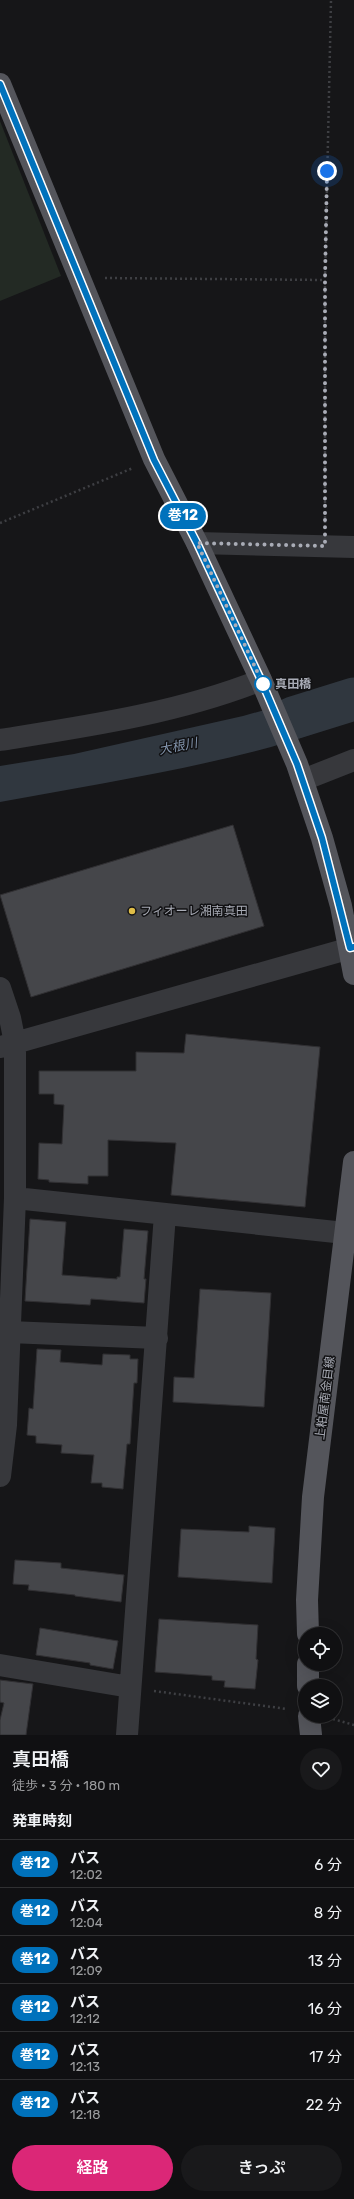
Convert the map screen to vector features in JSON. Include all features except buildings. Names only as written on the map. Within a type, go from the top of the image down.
[{"type":"main road","points":[[0,84],[154,460],[197,543],[264,687],[300,772],[322,838],[352,948],[354,974]]},
{"type":"main road","name":"上粕屋南金目線","points":[[308,1627],[307,1600],[314,1497],[354,1162]]},
{"type":"main road","points":[[310,1723],[311,1735]]},
{"type":"street","points":[[197,543],[354,547]]},
{"type":"street","points":[[0,740],[158,712],[236,690],[264,687]]},
{"type":"street","points":[[300,772],[354,760]]},
{"type":"street","points":[[7,1045],[352,948]]},
{"type":"street","points":[[0,988],[10,1018],[7,1045],[15,1198],[5,1292],[9,1332],[6,1425],[0,1476]]},
{"type":"street","points":[[15,1198],[345,1233]]},
{"type":"street","points":[[127,1735],[165,1214]]},
{"type":"street","points":[[9,1332],[157,1338]]},
{"type":"street","points":[[0,1665],[130,1687]]},
{"type":"path","points":[[325,546],[325,280],[331,0]]},
{"type":"path","points":[[79,277],[325,280]]},
{"type":"path","points":[[0,523],[154,460]]},
{"type":"path","points":[[175,1693],[287,1709]]},
{"type":"path","points":[[342,1722],[354,1725]]},
{"type":"shaded area","points":[[0,121],[61,276],[0,301]]},
{"type":"water","points":[[354,681],[354,695],[351,697],[349,705],[354,710],[354,719],[312,734],[238,756],[136,777],[0,802],[0,766],[74,754],[243,716],[293,702],[323,688]]},
{"type":"waterway","name":"大根川","points":[[293,718],[354,699]]},
{"type":"bus line","name":"巻12","points":[[0,84],[154,460],[197,543],[261,680],[297,764],[322,838],[350,948],[354,947]]},
{"type":"place","name":"真田橋","points":[[263,684]]},
{"type":"place","name":"フィオーレ湘南真田","points":[[132,911]]},
{"type":"route","points":[[263,684],[197,543],[325,546],[325,280],[327,171]]}]
